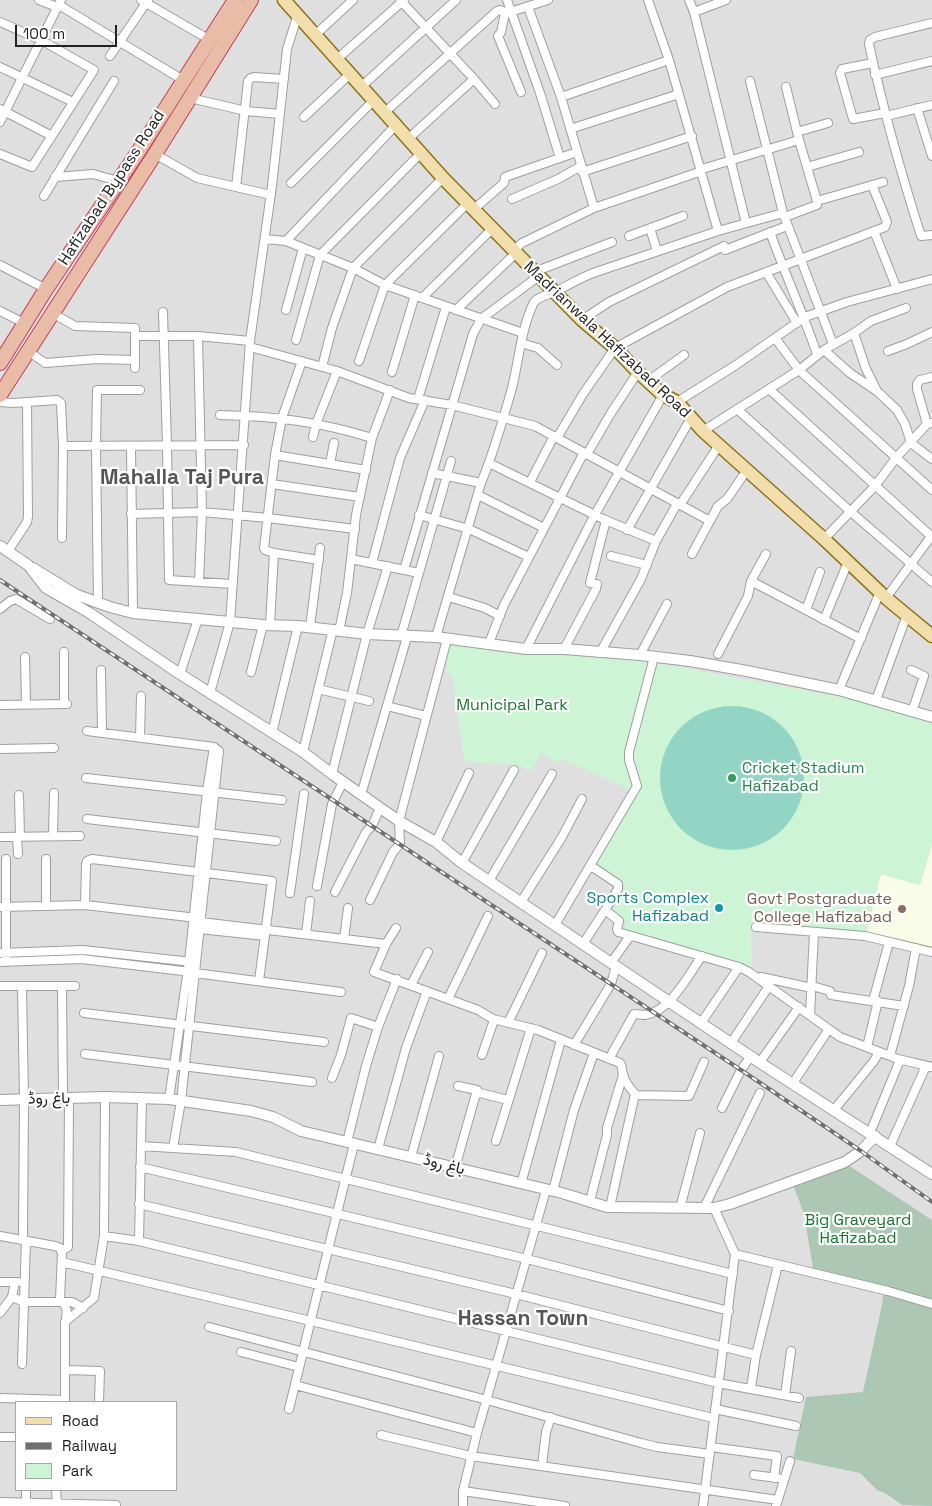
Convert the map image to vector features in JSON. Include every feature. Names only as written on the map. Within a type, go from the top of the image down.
[{"type":"highway","name":"Hafizabad Bypass Road","points":[[0,363],[46,289],[235,0]]},
{"type":"highway","name":"Hafizabad Bypass Road","points":[[0,395],[155,154],[251,0]]},
{"type":"main road","name":"Madrianwala Hafizabad Road","points":[[284,0],[314,36],[470,207],[582,320],[615,348],[663,395],[677,402],[703,431],[883,595],[932,636]]},
{"type":"street","points":[[40,0],[59,4],[183,80]]},
{"type":"street","points":[[314,36],[354,0]]},
{"type":"street","points":[[362,87],[456,0]]},
{"type":"street","points":[[507,0],[508,13],[540,93],[560,158]]},
{"type":"street","points":[[384,113],[497,11],[500,10],[508,13],[548,0]]},
{"type":"street","points":[[648,0],[669,60],[702,169],[718,230]]},
{"type":"street","points":[[689,0],[694,12],[746,224]]},
{"type":"street","points":[[694,12],[726,0]]},
{"type":"street","points":[[110,56],[145,1],[210,40]]},
{"type":"street","points":[[336,60],[402,1],[495,104]]},
{"type":"street","points":[[0,122],[2,111],[22,78],[59,4]]},
{"type":"street","points":[[528,7],[561,96],[594,208]]},
{"type":"street","points":[[508,13],[498,36],[521,92]]},
{"type":"street","points":[[210,693],[230,622],[250,344],[271,195],[287,49],[297,17]]},
{"type":"street","points":[[0,22],[41,40],[94,70],[32,167],[0,154]]},
{"type":"street","points":[[932,23],[875,37],[870,40],[869,44],[875,75],[905,185],[922,236],[932,235]]},
{"type":"street","points":[[561,96],[669,60]]},
{"type":"street","points":[[875,75],[932,61]]},
{"type":"street","points":[[873,63],[842,70],[840,74],[853,120],[932,105]]},
{"type":"street","points":[[0,68],[74,102]]},
{"type":"street","points":[[304,117],[350,74]]},
{"type":"street","points":[[236,187],[248,81],[251,78],[284,79]]},
{"type":"street","points":[[408,139],[474,79]]},
{"type":"street","points":[[44,196],[114,81]]},
{"type":"street","points":[[750,81],[785,219],[822,310],[833,344]]},
{"type":"street","points":[[582,320],[609,302],[724,246],[725,250],[770,232],[785,219],[817,205],[786,87]]},
{"type":"street","points":[[570,129],[679,94]]},
{"type":"street","points":[[190,98],[246,111],[280,114]]},
{"type":"street","points":[[291,183],[373,101]]},
{"type":"street","points":[[917,108],[932,156]]},
{"type":"street","points":[[2,111],[52,136]]},
{"type":"street","points":[[456,310],[522,243],[594,208],[699,172],[702,169],[767,149],[828,123]]},
{"type":"street","points":[[286,241],[396,125]]},
{"type":"street","points":[[512,199],[582,169],[692,136]]},
{"type":"street","points":[[359,361],[385,285],[470,207],[504,183],[505,177],[577,152]]},
{"type":"street","points":[[807,167],[858,152]]},
{"type":"street","points":[[296,340],[320,255],[421,153]]},
{"type":"street","points":[[155,154],[197,178],[271,195]]},
{"type":"street","points":[[55,178],[94,174],[118,181]]},
{"type":"street","points":[[322,367],[332,328],[353,268],[443,178]]},
{"type":"street","points":[[817,201],[883,182]]},
{"type":"street","points":[[530,482],[583,394],[615,348],[727,287],[885,227],[887,222],[872,185]]},
{"type":"street","points":[[630,236],[683,216]]},
{"type":"street","points":[[370,900],[392,852],[400,844],[399,821],[426,716],[449,597],[481,483],[512,387],[523,333],[534,302],[538,298],[555,292],[579,278],[718,230],[785,219]]},
{"type":"street","points":[[650,228],[657,251]]},
{"type":"street","points":[[392,372],[418,296],[492,229]]},
{"type":"street","points":[[874,231],[897,289]]},
{"type":"street","points":[[770,232],[782,266],[820,352],[878,392],[897,410],[905,424],[911,444],[932,458]]},
{"type":"street","points":[[265,239],[286,241],[353,268],[385,285],[523,333]]},
{"type":"street","points":[[404,570],[473,334],[481,319],[536,274],[612,242]]},
{"type":"street","points":[[286,310],[303,248]]},
{"type":"street","points":[[0,265],[46,289]]},
{"type":"street","points":[[766,272],[797,323]]},
{"type":"street","points":[[677,402],[805,317],[822,310],[932,279]]},
{"type":"street","points":[[372,563],[400,458],[422,400],[446,307]]},
{"type":"street","points":[[703,431],[799,370],[820,352],[872,320],[906,308]]},
{"type":"street","points":[[0,311],[24,323]]},
{"type":"street","points":[[163,312],[168,446],[168,580],[232,584]]},
{"type":"street","points":[[28,351],[45,363],[97,359],[135,364],[135,328],[75,326],[52,313]]},
{"type":"street","points":[[854,332],[866,369],[878,392]]},
{"type":"street","points":[[888,351],[932,332]]},
{"type":"street","points":[[136,336],[198,336],[250,344],[337,371],[409,398],[452,405],[535,426],[710,521]]},
{"type":"street","points":[[198,336],[202,512],[199,582]]},
{"type":"street","points":[[775,338],[799,370],[932,490]]},
{"type":"street","points":[[521,343],[538,348],[557,365]]},
{"type":"street","points":[[648,381],[684,355]]},
{"type":"street","points":[[302,361],[282,418],[275,455],[265,550],[319,560]]},
{"type":"street","points":[[313,437],[316,424],[337,371]]},
{"type":"street","points":[[488,643],[529,557],[582,456],[586,454],[638,372]]},
{"type":"street","points":[[824,540],[875,486],[896,458],[930,424],[917,389],[920,380],[932,377]]},
{"type":"street","points":[[768,389],[932,536],[883,595],[839,690]]},
{"type":"street","points":[[98,602],[97,390],[140,390]]},
{"type":"street","points":[[303,752],[318,689],[347,593],[360,497],[372,438],[390,390]]},
{"type":"street","points":[[526,648],[595,514],[663,395]]},
{"type":"street","points":[[0,402],[59,401],[63,446],[62,538]]},
{"type":"street","points":[[28,402],[28,522],[4,548],[77,595],[110,607],[132,613],[230,622],[310,627],[368,634],[441,638],[526,648],[640,655],[747,671],[839,690],[932,718]]},
{"type":"street","points":[[737,409],[850,512],[932,582]]},
{"type":"street","points":[[220,415],[282,418],[337,428],[372,438]]},
{"type":"street","points":[[628,530],[690,418]]},
{"type":"street","points":[[330,464],[334,444]]},
{"type":"street","points":[[63,446],[244,445]]},
{"type":"street","points":[[600,653],[641,579],[656,542],[678,504],[719,445]]},
{"type":"street","points":[[131,446],[132,613]]},
{"type":"street","points":[[275,455],[366,470]]},
{"type":"street","points":[[361,795],[387,706],[419,573],[452,461]]},
{"type":"street","points":[[489,462],[606,520],[656,542]]},
{"type":"street","points":[[692,554],[718,506],[727,499],[747,470]]},
{"type":"street","points":[[432,473],[481,483]]},
{"type":"street","points":[[272,484],[360,497]]},
{"type":"street","points":[[478,495],[544,528]]},
{"type":"street","points":[[131,514],[168,512],[238,514],[355,529]]},
{"type":"street","points":[[419,515],[469,529],[529,557]]},
{"type":"street","points":[[564,650],[598,584],[590,583],[606,520]]},
{"type":"street","points":[[310,627],[320,548]]},
{"type":"street","points":[[251,672],[266,625],[274,553]]},
{"type":"street","points":[[718,654],[748,596],[751,581],[766,554]]},
{"type":"street","points":[[611,556],[647,564]]},
{"type":"street","points":[[351,560],[419,573]]},
{"type":"street","points":[[824,620],[848,562]]},
{"type":"street","points":[[28,565],[46,588],[88,612],[180,674],[303,752],[399,821],[436,842],[462,863],[750,1056],[932,1174]]},
{"type":"street","points":[[332,774],[351,697],[388,566]]},
{"type":"street","points":[[806,610],[820,572]]},
{"type":"street","points":[[751,581],[861,639]]},
{"type":"street","points":[[449,597],[485,608],[500,616]]},
{"type":"street","points":[[0,609],[10,601],[16,600],[50,619]]},
{"type":"street","points":[[640,655],[667,604]]},
{"type":"street","points":[[876,700],[907,615]]},
{"type":"street","points":[[180,674],[198,619]]},
{"type":"street","points":[[272,733],[298,626]]},
{"type":"street","points":[[0,704],[65,704],[64,652]]},
{"type":"street","points":[[25,657],[26,704]]},
{"type":"street","points":[[555,925],[637,786],[629,760],[629,752],[654,657]]},
{"type":"street","points":[[101,670],[102,733]]},
{"type":"street","points":[[911,670],[924,676],[912,712]]},
{"type":"street","points":[[318,689],[369,700]]},
{"type":"street","points":[[140,737],[141,696]]},
{"type":"street","points":[[387,706],[426,716]]},
{"type":"street","points":[[88,731],[217,749]]},
{"type":"street","points":[[0,749],[54,748]]},
{"type":"street","points":[[207,832],[207,791],[217,749]]},
{"type":"street","points":[[173,1148],[181,1101],[189,1026],[202,873],[207,832],[216,792],[217,749]]},
{"type":"street","points":[[462,863],[514,770]]},
{"type":"street","points":[[436,842],[469,773]]},
{"type":"street","points":[[489,881],[552,774]]},
{"type":"street","points":[[86,778],[282,800]]},
{"type":"street","points":[[317,886],[332,804],[343,782]]},
{"type":"street","points":[[53,836],[54,793]]},
{"type":"street","points":[[18,854],[19,794]]},
{"type":"street","points":[[290,893],[304,794]]},
{"type":"street","points":[[521,902],[562,836],[582,799]]},
{"type":"street","points":[[335,892],[380,808]]},
{"type":"street","points":[[87,819],[276,841]]},
{"type":"street","points":[[0,837],[80,836]]},
{"type":"street","points":[[6,859],[3,907],[3,962],[82,959],[341,992]]},
{"type":"street","points":[[46,859],[46,905]]},
{"type":"street","points":[[85,905],[86,864],[92,859],[272,881],[259,981]]},
{"type":"street","points":[[583,944],[618,889],[618,884],[591,866]]},
{"type":"street","points":[[306,934],[310,901]]},
{"type":"street","points":[[3,907],[85,905],[266,932],[306,934],[386,944]]},
{"type":"street","points":[[344,939],[348,908]]},
{"type":"street","points":[[605,910],[619,921],[618,932],[738,967],[758,978],[840,1036],[900,1060],[929,1067],[890,1146]]},
{"type":"street","points":[[448,999],[488,916]]},
{"type":"street","points":[[193,962],[199,922]]},
{"type":"street","points":[[756,927],[865,936],[932,952]]},
{"type":"street","points":[[396,928],[386,944],[374,972],[478,1010],[494,1020],[530,1028],[620,1063],[623,1074],[607,1128],[607,1135],[590,1201]]},
{"type":"street","points":[[810,1015],[814,932]]},
{"type":"street","points":[[574,1045],[611,984],[614,964],[630,936]]},
{"type":"street","points":[[868,1047],[889,942]]},
{"type":"street","points":[[890,1056],[909,986],[916,948]]},
{"type":"street","points":[[3,953],[83,950],[193,962]]},
{"type":"street","points":[[82,959],[83,950]]},
{"type":"street","points":[[411,985],[428,952]]},
{"type":"street","points":[[508,1023],[542,953]]},
{"type":"street","points":[[609,1059],[634,1014],[645,1015],[654,1012],[669,1001],[676,995],[702,956]]},
{"type":"street","points":[[701,1023],[738,967]]},
{"type":"street","points":[[169,1099],[176,1064],[180,1025],[193,972]]},
{"type":"street","points":[[758,978],[761,977],[830,991],[831,995],[904,1006]]},
{"type":"street","points":[[289,1409],[345,1180],[350,1143],[366,1066],[378,1027],[397,979]]},
{"type":"street","points":[[0,986],[75,986]]},
{"type":"street","points":[[22,986],[25,1241],[22,1364]]},
{"type":"street","points":[[61,1251],[68,1247],[62,986]]},
{"type":"street","points":[[731,1043],[768,986]]},
{"type":"street","points":[[378,1149],[406,1048],[427,991]]},
{"type":"street","points":[[760,1062],[799,1007]]},
{"type":"street","points":[[84,1013],[324,1042]]},
{"type":"street","points":[[332,1078],[342,1055],[351,1018],[378,1027]]},
{"type":"street","points":[[482,1055],[494,1020]]},
{"type":"street","points":[[496,1141],[530,1028]]},
{"type":"street","points":[[793,1083],[829,1028]]},
{"type":"street","points":[[521,1184],[561,1040]]},
{"type":"street","points":[[463,1506],[462,1491],[516,1294],[594,1052]]},
{"type":"street","points":[[834,1110],[874,1062],[879,1052]]},
{"type":"street","points":[[85,1054],[312,1082]]},
{"type":"street","points":[[411,1157],[439,1056]]},
{"type":"street","points":[[722,1108],[750,1056]]},
{"type":"street","points":[[872,1134],[900,1060]]},
{"type":"street","points":[[635,1094],[688,1096],[704,1062]]},
{"type":"street","points":[[610,1207],[635,1094],[623,1074]]},
{"type":"street","points":[[458,1086],[508,1100]]},
{"type":"street","points":[[454,1168],[476,1092]]},
{"type":"street","points":[[703,1506],[735,1254],[709,1208],[760,1093]]},
{"type":"street","points":[[65,1322],[94,1298],[104,1236],[105,1097]]},
{"type":"street","name":"باغ روڈ","points":[[0,1100],[105,1097],[169,1099],[251,1111],[273,1117],[301,1131],[610,1207],[709,1208],[730,1204],[845,1162],[861,1152],[872,1134]]},
{"type":"street","points":[[139,1241],[142,1098]]},
{"type":"street","points":[[680,1208],[700,1133]]},
{"type":"street","points":[[141,1146],[236,1152],[733,1274]]},
{"type":"street","points":[[140,1167],[527,1259],[728,1311]]},
{"type":"street","points":[[140,1204],[516,1294],[756,1355]]},
{"type":"street","points":[[0,1236],[55,1246],[61,1251],[60,1299],[66,1306],[65,1401],[0,1398]]},
{"type":"street","points":[[104,1236],[139,1241],[718,1383],[799,1398]]},
{"type":"street","points":[[735,1254],[888,1291],[932,1304]]},
{"type":"street","points":[[62,1262],[311,1320],[713,1418]]},
{"type":"street","points":[[751,1388],[756,1355],[778,1265]]},
{"type":"street","points":[[0,1282],[24,1282]]},
{"type":"street","points":[[0,1313],[12,1296],[15,1282]]},
{"type":"street","points":[[12,1296],[24,1302],[72,1302],[83,1308]]},
{"type":"street","points":[[208,1327],[551,1417],[657,1447],[777,1456],[774,1478]]},
{"type":"street","points":[[784,1395],[791,1351]]},
{"type":"street","points":[[241,1352],[299,1367]]},
{"type":"street","points":[[65,1370],[100,1371],[99,1401]]},
{"type":"street","points":[[295,1385],[477,1433]]},
{"type":"street","points":[[715,1409],[796,1426]]},
{"type":"street","points":[[542,1466],[546,1432],[551,1417]]},
{"type":"street","points":[[381,1435],[471,1456],[705,1489],[777,1503],[790,1461]]},
{"type":"street","points":[[0,1438],[15,1437]]},
{"type":"street","points":[[754,1475],[784,1480]]},
{"type":"street","points":[[26,1491],[26,1504]]},
{"type":"street","points":[[56,1491],[57,1503]]},
{"type":"street","points":[[462,1491],[565,1506]]},
{"type":"street","points":[[0,1502],[116,1505]]},
{"type":"shaded area","points":[[0,0],[932,0],[932,1506],[0,1506]]},
{"type":"shaded area","name":"Govt Postgraduate College Hafizabad","points":[[932,844],[932,948],[866,934],[881,874],[919,885]]},
{"type":"green space","name":"Municipal Park","points":[[447,645],[650,660],[625,760],[633,783],[631,790],[562,759],[559,763],[541,753],[531,771],[516,765],[464,761],[452,675],[446,673]]},
{"type":"green space","points":[[657,663],[863,701],[932,721],[932,845],[920,885],[881,874],[864,934],[751,925],[752,968],[624,930],[627,922],[612,913],[626,887],[595,866],[641,787],[634,767],[633,745]]},
{"type":"green space","name":"Cricket Stadium Hafizabad","points":[[732,706],[759,712],[772,718],[783,727],[792,738],[798,751],[804,778],[798,805],[792,818],[783,829],[772,838],[759,844],[732,850],[705,844],[692,838],[681,829],[672,818],[666,805],[660,778],[666,751],[672,738],[681,727],[692,718],[705,712]]},
{"type":"green space","name":"Big Graveyard Hafizabad","points":[[848,1165],[932,1220],[932,1506],[902,1505],[885,1493],[877,1490],[860,1473],[793,1459],[806,1397],[863,1392],[882,1305],[884,1288],[813,1268],[804,1214],[794,1187]]},
{"type":"railway","points":[[0,580],[747,1074],[861,1151],[932,1202]]},
{"type":"place","name":"Cricket Stadium Hafizabad","points":[[732,778]]},
{"type":"place","name":"Sports Complex Hafizabad","points":[[719,908]]},
{"type":"place","name":"Govt Postgraduate College Hafizabad","points":[[902,909]]},
{"type":"district","name":"Mahalla Taj Pura","points":[[182,478]]},
{"type":"district","name":"Hassan Town","points":[[523,1319]]}]
